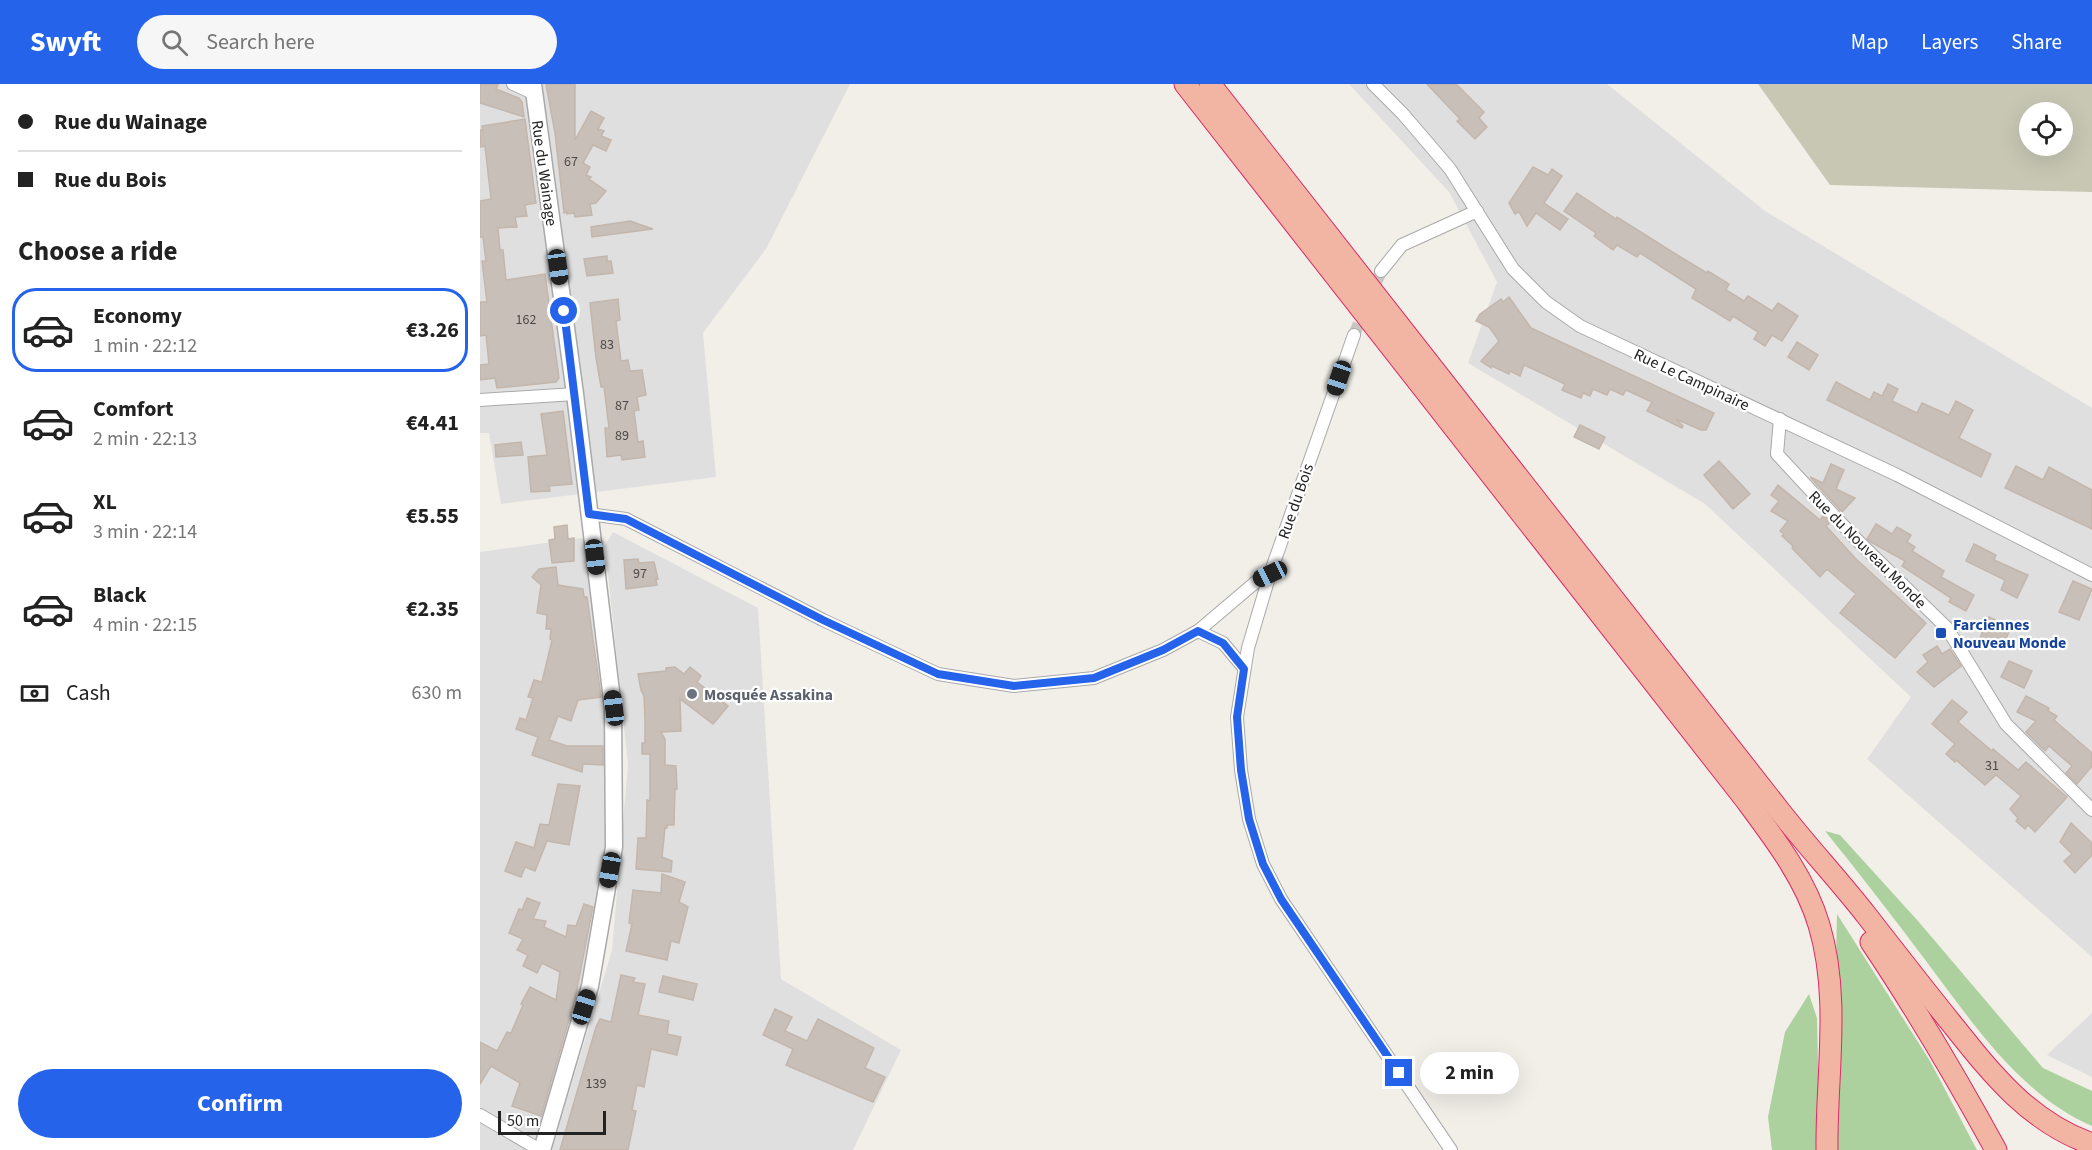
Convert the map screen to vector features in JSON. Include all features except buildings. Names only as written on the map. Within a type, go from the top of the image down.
[{"type":"highway","points":[[1185,84],[1745,799],[1789,861],[1819,924],[1827,959],[1831,1033],[1827,1150]]},
{"type":"highway","points":[[1210,84],[1812,852],[1865,913],[2000,1082],[2042,1119],[2060,1131],[2092,1144]]},
{"type":"highway","points":[[1812,852],[1923,1022],[1996,1150]]},
{"type":"street","points":[[513,84],[534,89]]},
{"type":"street","name":"Rue Le Campinaire","points":[[1373,84],[1450,170],[1513,269],[1546,302],[1580,326],[1897,475],[2092,575]]},
{"type":"street","name":"Rue du Wainage","points":[[534,89],[614,708],[614,847],[590,986],[541,1150]]},
{"type":"street","points":[[1381,271],[1402,245],[1477,211]]},
{"type":"street","name":"Rue du Bois","points":[[1354,334],[1270,574],[1248,648],[1237,717],[1241,770],[1249,819],[1263,864],[1281,899],[1451,1150]]},
{"type":"street","points":[[480,400],[575,394]]},
{"type":"street","name":"Rue du Nouveau Monde","points":[[1780,419],[1777,454],[1853,536],[1947,628],[2006,724],[2092,810]]},
{"type":"street","points":[[589,514],[626,519],[823,620],[938,674],[1014,686],[1094,678],[1163,650],[1198,631],[1257,581],[1270,574]]},
{"type":"street","points":[[1198,631],[1223,643],[1244,669]]},
{"type":"street","points":[[480,1115],[541,1150]]},
{"type":"shaded area","points":[[480,84],[850,84],[766,249],[703,333],[716,477],[501,504],[489,433],[480,433]]},
{"type":"shaded area","points":[[1349,84],[1607,84],[1765,211],[2092,408],[2092,957],[1867,759],[1911,697],[1705,504],[1468,363],[1497,282],[1449,192]]},
{"type":"shaded area","points":[[1758,84],[2092,84],[2092,192],[1830,185]]},
{"type":"shaded area","points":[[613,532],[758,608],[781,979],[901,1050],[853,1150],[552,1150],[612,950],[628,765],[605,545]]},
{"type":"shaded area","points":[[596,536],[614,847],[590,986],[541,1150],[480,1150],[480,552]]},
{"type":"shaded area","points":[[2092,1013],[2092,1077],[2047,1055]]},
{"type":"green space","points":[[1825,831],[1840,835],[1918,921],[2043,1068],[2092,1091],[2092,1126],[2066,1113],[2042,1096],[1999,1055]]},
{"type":"green space","points":[[1837,914],[1930,1061],[1977,1150],[1832,1150]]},
{"type":"green space","points":[[1809,994],[1817,1018],[1820,1150],[1772,1150],[1768,1117],[1785,1032]]},
{"type":"tunnel","points":[[1354,335],[1381,271]]},
{"type":"place","name":"Farciennes Nouveau Monde","points":[[1941,633]]},
{"type":"place","name":"Mosquée Assakina","points":[[692,694]]},
{"type":"route","points":[[564,311],[589,514],[626,519],[823,620],[938,674],[1014,686],[1094,678],[1163,650],[1198,631],[1223,643],[1244,669],[1237,717],[1241,770],[1249,819],[1263,864],[1281,899],[1399,1073]]}]
